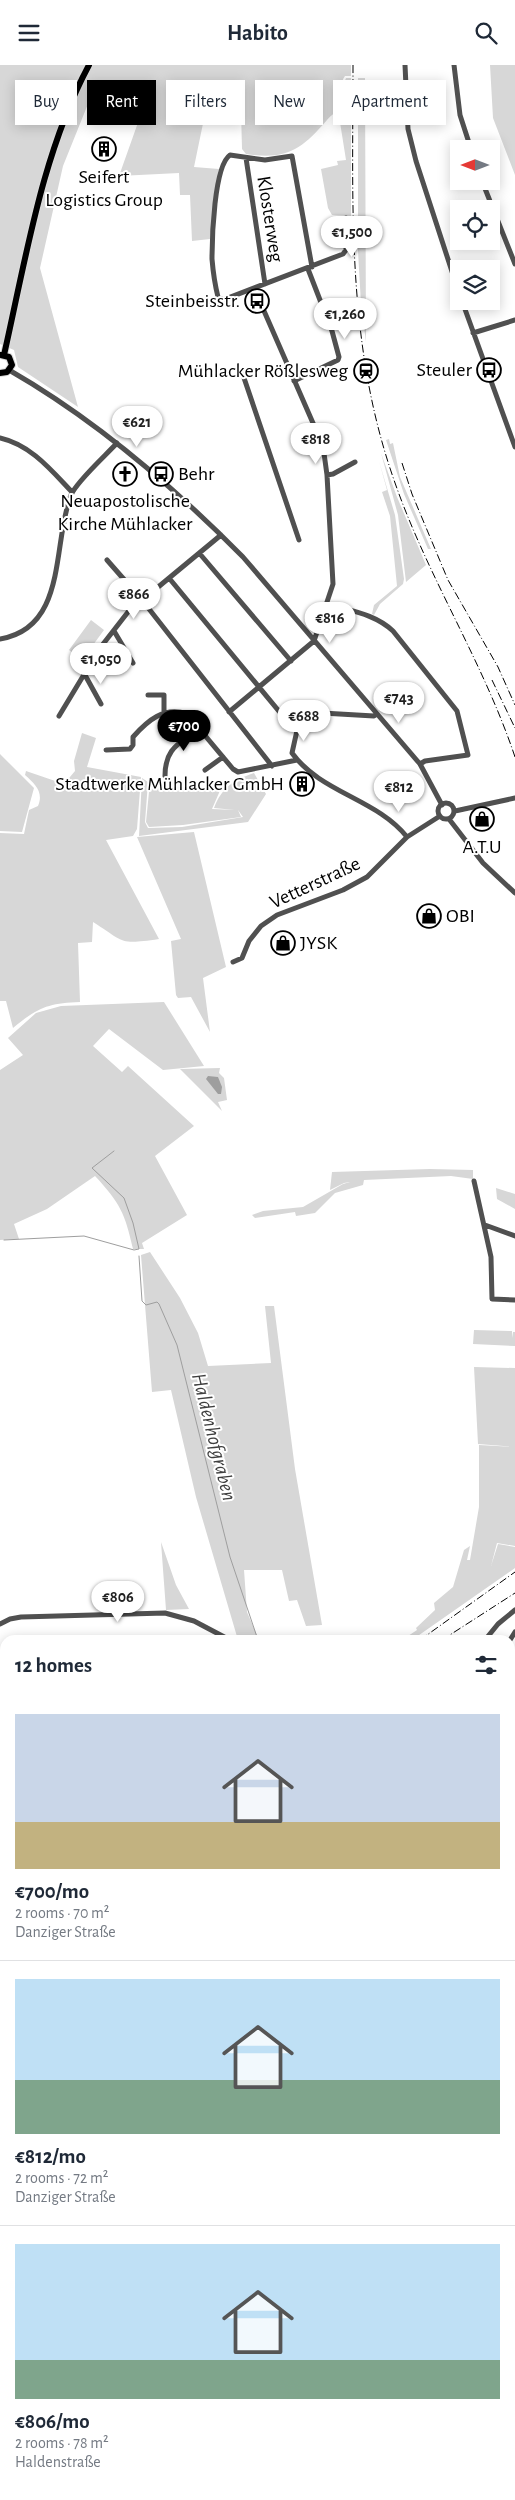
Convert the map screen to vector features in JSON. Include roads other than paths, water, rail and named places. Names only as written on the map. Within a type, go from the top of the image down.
[{"type":"main road","points":[[0,373],[10,370],[12,362],[9,357],[2,355],[57,136],[74,93],[89,65]]},
{"type":"street","points":[[405,65],[408,129],[416,161],[450,265]]},
{"type":"street","points":[[454,65],[460,115],[468,140]]},
{"type":"street","points":[[222,299],[218,297],[212,260],[213,224],[221,167],[225,158],[230,155],[265,160],[292,156],[310,268],[339,357],[338,360],[294,381]]},
{"type":"street","name":"Klosterweg","points":[[246,158],[265,284]]},
{"type":"street","points":[[486,190],[515,264]]},
{"type":"street","points":[[207,306],[343,254],[346,250],[346,218]]},
{"type":"street","points":[[229,712],[314,641],[328,604],[333,574],[328,475],[323,446],[254,289]]},
{"type":"street","points":[[465,310],[515,447]]},
{"type":"street","points":[[473,333],[515,320]]},
{"type":"street","points":[[10,370],[56,397],[117,443],[186,502],[243,557],[420,765],[442,805]]},
{"type":"street","points":[[243,375],[299,540]]},
{"type":"street","points":[[0,438],[14,443],[38,457],[72,492]]},
{"type":"street","points":[[0,639],[13,636],[31,625],[46,605],[55,577],[72,492],[117,443]]},
{"type":"street","points":[[328,475],[355,461]]},
{"type":"street","points":[[59,716],[100,648],[128,612],[221,535]]},
{"type":"street","points":[[200,554],[291,661]]},
{"type":"street","points":[[107,560],[142,600],[272,766]]},
{"type":"street","points":[[169,578],[292,727],[297,727]]},
{"type":"street","points":[[328,604],[375,617],[383,622],[393,631],[457,711],[468,755],[425,761],[420,765]]},
{"type":"street","points":[[114,631],[133,663]]},
{"type":"street","points":[[85,675],[100,704]]},
{"type":"street","points":[[148,695],[164,695],[164,713]]},
{"type":"street","points":[[281,764],[292,753],[300,717],[310,711],[374,716],[377,714]]},
{"type":"street","points":[[106,750],[130,749],[133,745],[133,737],[154,717],[164,713],[187,714],[222,757],[238,772],[297,760]]},
{"type":"street","points":[[165,776],[165,761],[170,750],[199,729]]},
{"type":"street","points":[[292,753],[297,760],[338,790],[387,817],[407,837]]},
{"type":"street","points":[[205,770],[222,757]]},
{"type":"street","points":[[455,811],[514,798]]},
{"type":"street","points":[[442,805],[450,804],[455,811]]},
{"type":"street","points":[[442,805],[439,809],[440,816],[449,819],[483,863],[515,893]]},
{"type":"street","points":[[449,819],[455,811]]},
{"type":"street","name":"Vetterstraße","points":[[234,963],[242,958],[249,941],[261,926],[277,915],[336,893],[367,877],[407,837],[440,816]]},
{"type":"street","points":[[474,1181],[491,1257],[492,1299],[515,1300]]},
{"type":"street","points":[[485,1225],[515,1236]]},
{"type":"street","points":[[490,1635],[498,1624],[515,1610]]},
{"type":"street","points":[[0,1624],[10,1619],[21,1617],[165,1613],[194,1621],[221,1635]]},
{"type":"waterway","points":[[4,1240],[84,1236],[134,1250],[139,1249],[133,1223],[124,1198],[92,1168],[114,1151]]},
{"type":"waterway","name":"Haldenhofgraben","points":[[139,1256],[142,1301],[146,1305],[157,1302],[159,1304],[177,1345],[230,1557],[256,1635]]},
{"type":"railway","points":[[353,65],[353,223],[356,274],[360,326],[367,377],[378,429],[407,516],[487,687],[515,757]]},
{"type":"railway","points":[[402,463],[412,494],[448,580],[498,667],[515,705]]},
{"type":"railway","points":[[492,680],[515,728]]},
{"type":"railway","points":[[427,1635],[515,1572]]},
{"type":"railway","points":[[450,1635],[515,1593]]},
{"type":"place","name":"Seifert Logistics Group","points":[[104,149]]},
{"type":"place","name":"Steinbeisstr.","points":[[257,301]]},
{"type":"place","name":"Steuler","points":[[489,370]]},
{"type":"place","name":"Mühlacker Rößlesweg","points":[[366,371]]},
{"type":"place","name":"Neuapostolische Kirche Mühlacker","points":[[125,474]]},
{"type":"place","name":"Behr","points":[[161,474]]},
{"type":"place","name":"Stadtwerke Mühlacker GmbH","points":[[302,784]]},
{"type":"place","name":"A.T.U","points":[[482,819]]},
{"type":"place","name":"OBI","points":[[429,916]]},
{"type":"place","name":"JYSK","points":[[283,943]]}]
